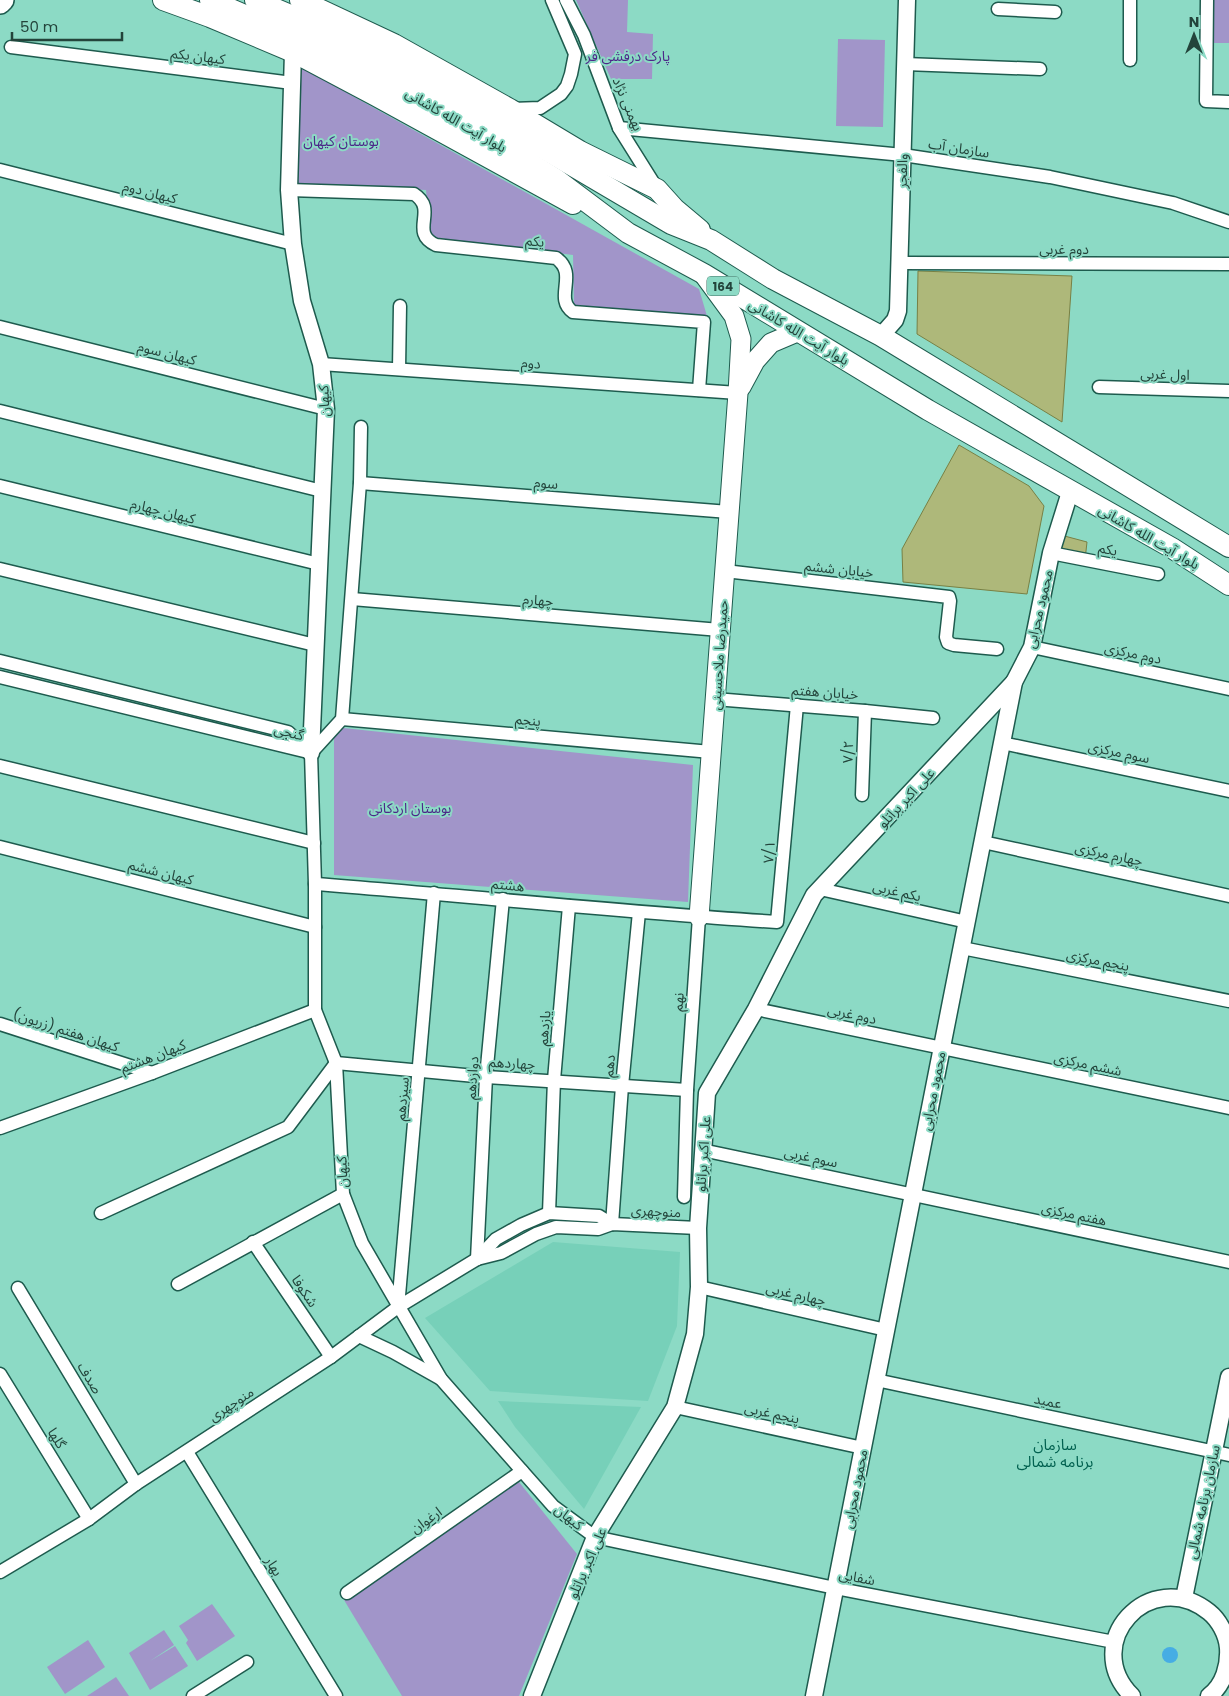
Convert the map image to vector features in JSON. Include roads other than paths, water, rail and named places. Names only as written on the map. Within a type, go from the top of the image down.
[{"type":"highway","points":[[0,3],[3,0]]},
{"type":"main road","points":[[164,0],[293,52],[628,233]]},
{"type":"main road","name":"بلوار آیت الله کاشانی","points":[[210,0],[302,40],[384,79],[494,141],[556,179],[628,233],[704,274],[928,410],[1172,548],[1229,585]]},
{"type":"main road","name":"بلوار آیت الله کاشانی","points":[[255,0],[309,23],[382,58],[486,115],[671,224],[711,240],[774,279],[881,336],[1229,546]]},
{"type":"main road","points":[[300,0],[394,44],[510,109],[580,151],[657,189],[675,209],[711,240]]},
{"type":"main road","name":"حمیدرضا ملاحسینی","points":[[699,917],[741,339],[734,316],[704,274]]},
{"type":"main road","points":[[738,393],[755,361],[772,343],[797,332]]},
{"type":"street","points":[[510,109],[540,108],[561,94],[567,86],[575,54],[552,0]]},
{"type":"street","name":"بهمنی نژاد","points":[[566,0],[584,36],[619,128],[657,189]]},
{"type":"street","name":"والفجر","points":[[881,336],[895,320],[898,311],[907,0]]},
{"type":"street","points":[[1130,0],[1130,60]]},
{"type":"street","points":[[1207,0],[1206,101],[1229,102]]},
{"type":"street","points":[[998,8],[1022,5],[1055,12]]},
{"type":"street","name":"کیهان یکم","points":[[12,47],[292,83]]},
{"type":"street","name":"کیهان","points":[[293,52],[290,190],[293,244],[302,301],[321,364],[326,409],[311,753],[315,884],[315,1010],[336,1063],[343,1194],[362,1243],[441,1379],[553,1506],[595,1537]]},
{"type":"street","points":[[905,64],[1040,69]]},
{"type":"street","name":"سازمان آب","points":[[619,128],[903,155],[1050,177],[1173,202],[1229,222]]},
{"type":"street","name":"کیهان دوم","points":[[0,170],[293,244]]},
{"type":"street","name":"یکم","points":[[290,190],[414,194],[422,199],[425,207],[424,234],[428,241],[436,245],[556,258],[564,264],[566,272],[565,301],[568,308],[573,312],[704,322],[699,390]]},
{"type":"street","name":"دوم غربی","points":[[900,263],[1229,264]]},
{"type":"street","points":[[399,369],[400,306]]},
{"type":"street","name":"کیهان سوم","points":[[0,327],[326,409]]},
{"type":"street","name":"دوم","points":[[321,364],[738,393]]},
{"type":"street","name":"اول غربی","points":[[1099,387],[1229,391]]},
{"type":"street","points":[[0,411],[322,491]]},
{"type":"street","points":[[311,753],[342,719],[360,483],[361,427]]},
{"type":"street","name":"سوم","points":[[360,483],[729,512]]},
{"type":"street","name":"کیهان چهارم","points":[[0,486],[319,564]]},
{"type":"street","name":"محمود محرابی","points":[[814,1696],[1014,682],[1032,647],[1052,553],[1070,492]]},
{"type":"street","name":"یکم","points":[[1052,553],[1158,574]]},
{"type":"street","points":[[0,569],[315,644]]},
{"type":"street","name":"خیابان ششم","points":[[725,571],[949,597],[946,637],[948,643],[997,649]]},
{"type":"street","name":"چهارم","points":[[352,599],[720,630]]},
{"type":"street","name":"دوم مرکزی","points":[[1032,647],[1229,689]]},
{"type":"street","name":"گنجی","points":[[0,661],[288,732],[311,753]]},
{"type":"street","name":"گنجی","points":[[0,677],[311,753]]},
{"type":"street","name":"علی اکبر براتلو","points":[[532,1696],[595,1537],[675,1407],[695,1334],[699,1287],[698,1228],[702,1150],[708,1093],[756,1009],[814,895],[1014,682]]},
{"type":"street","name":"خیابان هفتم","points":[[715,699],[933,718]]},
{"type":"street","name":"۷/۱","points":[[699,917],[777,922],[797,705]]},
{"type":"street","name":"۷/۲","points":[[862,795],[865,711]]},
{"type":"street","name":"پنجم","points":[[342,719],[711,752]]},
{"type":"street","name":"سوم مرکزی","points":[[1002,743],[1229,791]]},
{"type":"street","points":[[0,766],[314,843]]},
{"type":"street","name":"چهارم مرکزی","points":[[983,842],[1229,896]]},
{"type":"street","name":"کیهان ششم","points":[[0,847],[315,927]]},
{"type":"street","name":"هشتم","points":[[315,884],[699,917]]},
{"type":"street","name":"یکم غربی","points":[[820,889],[968,922]]},
{"type":"street","name":"سیزدهم","points":[[398,1307],[434,893]]},
{"type":"street","name":"دوازدهم","points":[[477,1259],[486,1077],[503,899]]},
{"type":"street","name":"یازدهم","points":[[550,1213],[554,1080],[570,906]]},
{"type":"street","name":"دهم","points":[[612,1224],[622,1086],[639,912]]},
{"type":"street","name":"نهم","points":[[684,1197],[687,1090],[699,917]]},
{"type":"street","name":"پنجم مرکزی","points":[[962,948],[1229,1001]]},
{"type":"street","name":"دوم غربی","points":[[756,1009],[942,1048]]},
{"type":"street","name":"کیهان هشتم","points":[[0,1128],[152,1073],[315,1010]]},
{"type":"street","name":"کیهان هفتم (زریون)","points":[[0,1024],[152,1073]]},
{"type":"street","name":"ششم مرکزی","points":[[942,1048],[1229,1108]]},
{"type":"street","points":[[101,1213],[288,1127],[336,1063]]},
{"type":"street","name":"چهاردهم","points":[[336,1063],[486,1077],[687,1090]]},
{"type":"street","name":"سوم غربی","points":[[702,1150],[913,1194]]},
{"type":"street","points":[[178,1284],[343,1194]]},
{"type":"street","name":"هفتم مرکزی","points":[[913,1194],[1229,1262]]},
{"type":"street","name":"منوچهری","points":[[0,1572],[89,1519],[136,1484],[331,1357],[398,1307],[477,1259],[496,1239],[521,1225],[550,1213],[599,1216],[612,1224]]},
{"type":"street","name":"منوچهری","points":[[477,1259],[502,1253],[536,1234],[556,1227],[598,1229],[612,1224],[698,1228]]},
{"type":"street","name":"شکوفا","points":[[253,1242],[331,1357]]},
{"type":"street","name":"چهارم غربی","points":[[699,1287],[886,1330]]},
{"type":"street","name":"صدف","points":[[18,1288],[136,1484]]},
{"type":"street","points":[[359,1336],[441,1379]]},
{"type":"street","name":"گلها","points":[[0,1374],[89,1519]]},
{"type":"street","name":"سازمان برنامه شمالی","points":[[1184,1598],[1221,1454],[1229,1377]]},
{"type":"street","name":"عمید","points":[[876,1380],[1221,1454]]},
{"type":"street","name":"پنجم غربی","points":[[675,1407],[863,1448]]},
{"type":"street","name":"بهار","points":[[186,1452],[336,1696]]},
{"type":"street","name":"ارغوان","points":[[347,1593],[522,1471]]},
{"type":"street","name":"شفایی","points":[[595,1537],[835,1588],[1114,1642]]},
{"type":"street","points":[[1132,1696],[1124,1688],[1116,1674],[1113,1658],[1114,1642],[1121,1625],[1132,1611],[1148,1601],[1166,1597],[1184,1598],[1200,1604],[1213,1615],[1223,1629],[1228,1646],[1228,1663],[1222,1680],[1210,1696]]},
{"type":"street","points":[[193,1696],[247,1662]]},
{"type":"water","points":[[1167,1647],[1173,1647],[1178,1652],[1176,1661],[1167,1663],[1162,1658],[1162,1652]]},
{"type":"district","name":"سازمان برنامه شمالی","points":[[1055,1452]]},
{"type":"park label","name":"پارک درفشی فر","points":[[628,56]]},
{"type":"park label","name":"بوستان کیهان","points":[[341,141]]},
{"type":"park label","name":"بوستان اردکانی","points":[[410,808]]}]
